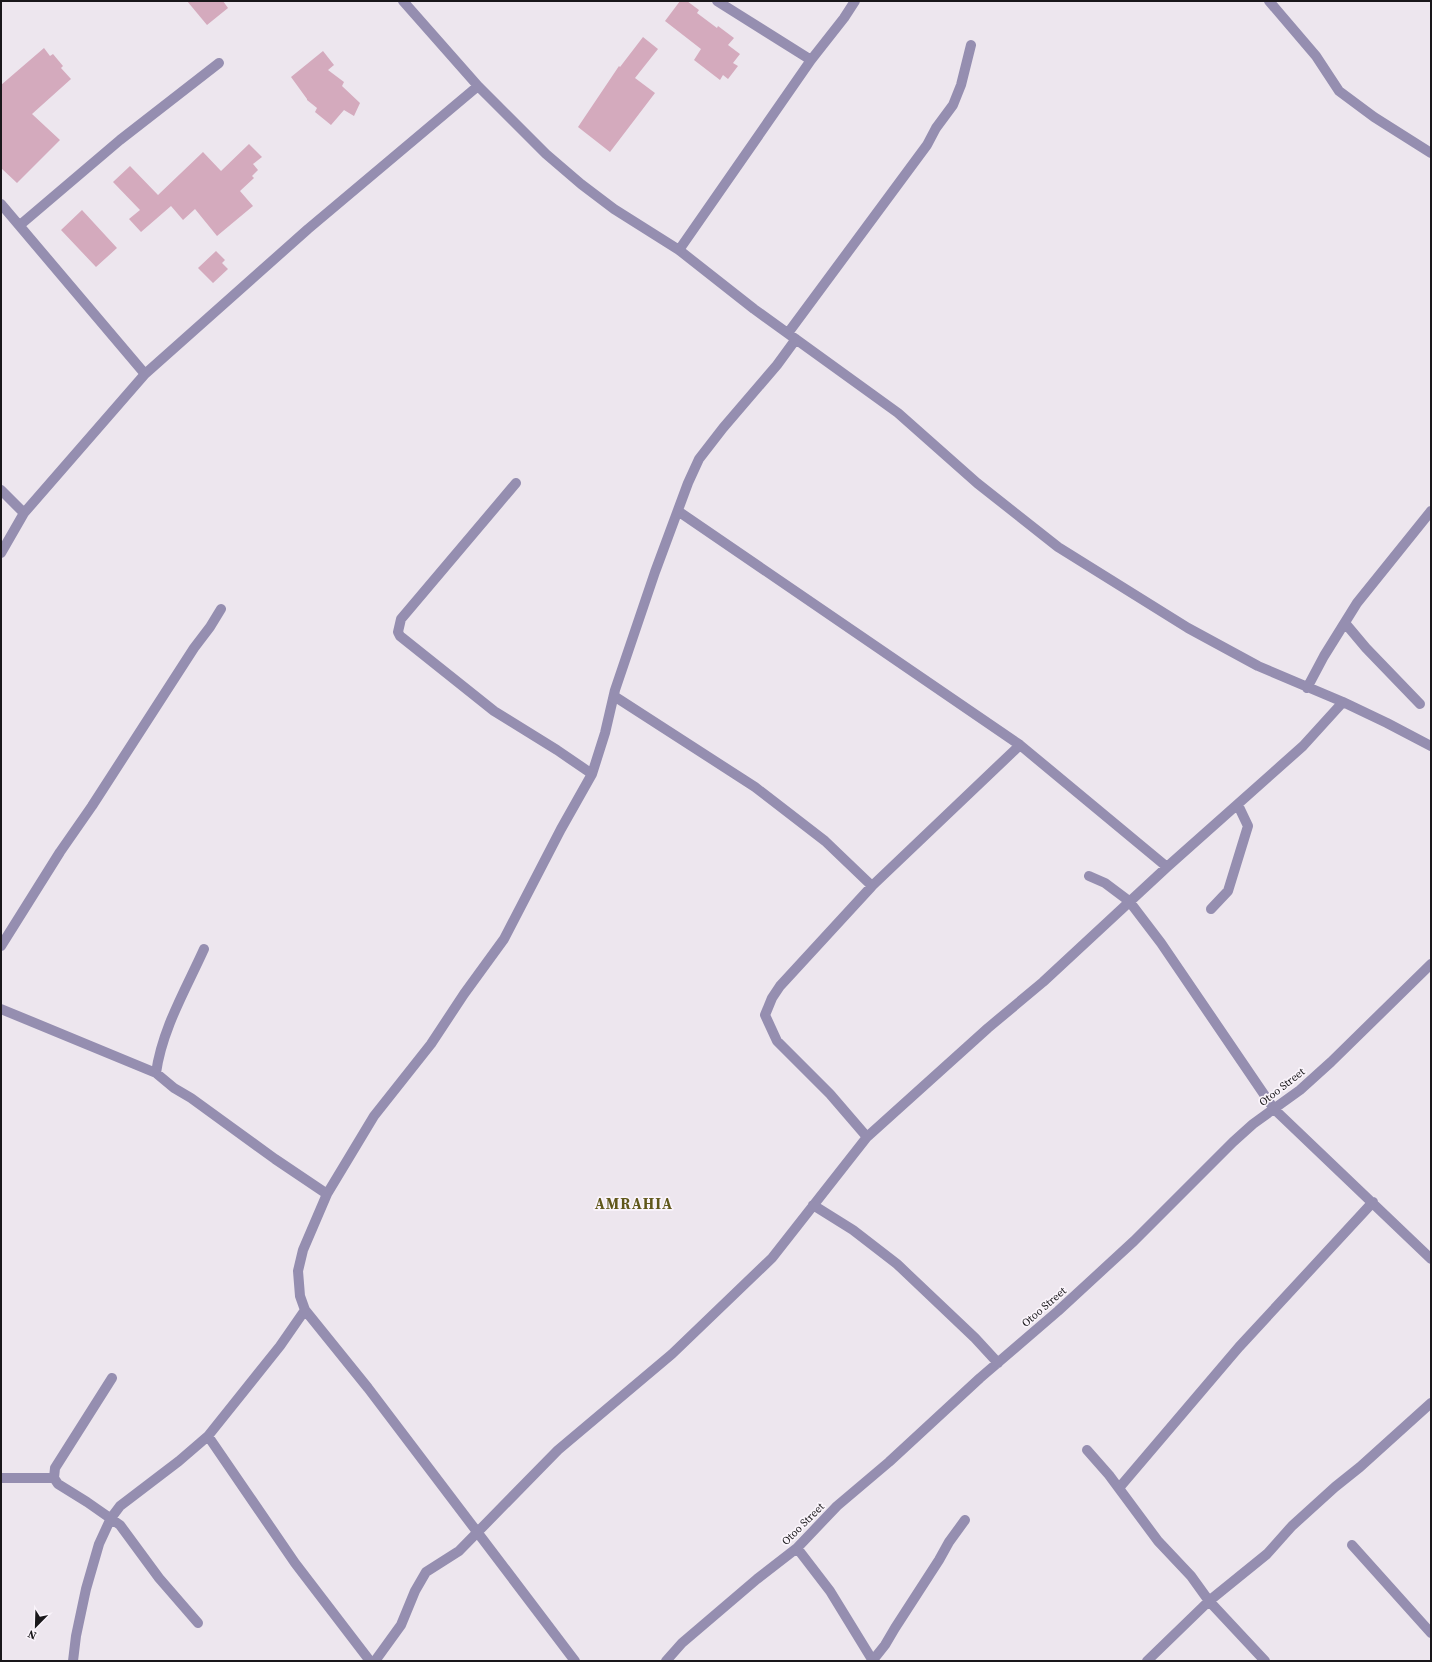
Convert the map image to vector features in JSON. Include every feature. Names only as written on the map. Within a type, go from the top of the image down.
[{"type":"street","points":[[403,1],[478,86],[546,154],[581,184],[614,209],[679,250],[754,309],[898,412],[977,483],[1058,547],[1188,628],[1258,666],[1343,702],[1431,746]]},
{"type":"street","points":[[717,1],[811,60]]},
{"type":"street","points":[[679,250],[811,60],[855,1]]},
{"type":"street","points":[[1269,1],[1316,56],[1339,91],[1374,117],[1431,153]]},
{"type":"street","points":[[575,1661],[368,1388],[305,1310],[300,1296],[298,1271],[304,1250],[327,1194],[374,1116],[431,1044],[464,994],[504,939],[561,829],[592,774],[614,696],[655,572],[699,459],[777,364],[792,336],[927,145],[936,128],[953,105],[962,85],[971,45]]},
{"type":"street","points":[[20,225],[120,140],[219,63]]},
{"type":"street","points":[[1,553],[24,513],[145,374],[308,229],[478,86]]},
{"type":"street","points":[[1,204],[145,374]]},
{"type":"street","points":[[516,483],[401,619],[398,632],[400,636],[494,710],[592,774]]},
{"type":"street","points":[[1,490],[24,513]]},
{"type":"street","points":[[678,511],[1020,745],[1167,867]]},
{"type":"street","points":[[1308,688],[1324,656],[1357,603],[1431,511]]},
{"type":"street","points":[[1,946],[60,852],[92,806],[194,648],[221,610]]},
{"type":"street","points":[[1345,623],[1366,648],[1420,704]]},
{"type":"street","points":[[614,696],[755,787],[825,841],[872,886]]},
{"type":"street","points":[[375,1661],[401,1625],[415,1591],[426,1572],[459,1551],[558,1450],[672,1354],[772,1258],[867,1137],[988,1028],[1043,982],[1129,901],[1303,746],[1343,702]]},
{"type":"street","points":[[867,1137],[830,1094],[777,1041],[765,1014],[772,998],[780,986],[872,886],[1020,745]]},
{"type":"street","points":[[1211,909],[1228,891],[1248,826],[1238,805]]},
{"type":"street","points":[[1089,876],[1105,883],[1129,901],[1161,943],[1274,1109],[1431,1259]]},
{"type":"street","points":[[156,1073],[159,1056],[168,1030],[204,949]]},
{"type":"street","name":"Otoo Street","points":[[666,1661],[682,1643],[745,1589],[797,1548],[837,1506],[889,1462],[945,1409],[1058,1311],[1128,1246],[1233,1142],[1253,1124],[1300,1090],[1331,1062],[1431,964]]},
{"type":"street","points":[[1,1009],[156,1073],[174,1088],[327,1194]]},
{"type":"street","points":[[1119,1488],[1239,1347],[1373,1202]]},
{"type":"street","points":[[813,1205],[853,1230],[897,1264],[975,1338],[998,1363]]},
{"type":"street","points":[[73,1661],[76,1636],[86,1589],[99,1544],[111,1518],[120,1506],[179,1461],[208,1436],[280,1346],[305,1310]]},
{"type":"street","points":[[112,1378],[55,1468],[54,1478],[58,1484],[120,1525],[159,1578],[198,1623]]},
{"type":"street","points":[[1147,1661],[1209,1601],[1267,1554],[1292,1526],[1431,1403]]},
{"type":"street","points":[[208,1436],[295,1563],[370,1661]]},
{"type":"street","points":[[1087,1450],[1119,1488],[1158,1541],[1191,1576],[1209,1601],[1265,1661]]},
{"type":"street","points":[[1,1478],[54,1478]]},
{"type":"street","points":[[797,1548],[830,1591],[873,1660],[885,1645],[949,1542],[965,1520]]},
{"type":"street","points":[[1352,1545],[1431,1632]]},
{"type":"building","points":[[187,1],[223,1],[228,8],[207,25]]},
{"type":"building","points":[[680,1],[687,1],[699,10],[697,13],[717,28],[718,26],[734,38],[728,45],[740,54],[733,63],[738,66],[728,79],[723,75],[720,80],[694,60],[701,49],[665,21]]},
{"type":"building","points":[[643,37],[658,49],[635,78],[655,93],[610,152],[578,127],[619,66],[620,67]]},
{"type":"building","points":[[44,48],[50,56],[53,54],[63,66],[61,68],[71,79],[32,114],[60,140],[17,183],[1,168],[1,85]]},
{"type":"building","points":[[323,51],[334,65],[328,70],[344,82],[342,86],[360,103],[354,116],[344,110],[331,125],[315,112],[317,108],[307,100],[291,77]]},
{"type":"building","points":[[249,144],[262,157],[253,164],[258,170],[252,176],[254,178],[240,191],[253,206],[217,236],[195,209],[183,220],[171,206],[141,232],[129,219],[140,210],[113,182],[130,166],[158,195],[203,152],[221,171]]},
{"type":"building","points":[[82,210],[117,248],[96,267],[61,230]]},
{"type":"building","points":[[216,251],[225,260],[222,263],[228,269],[213,283],[198,268]]},
{"type":"district","name":"AMRAHIA","points":[[634,1203]]}]
